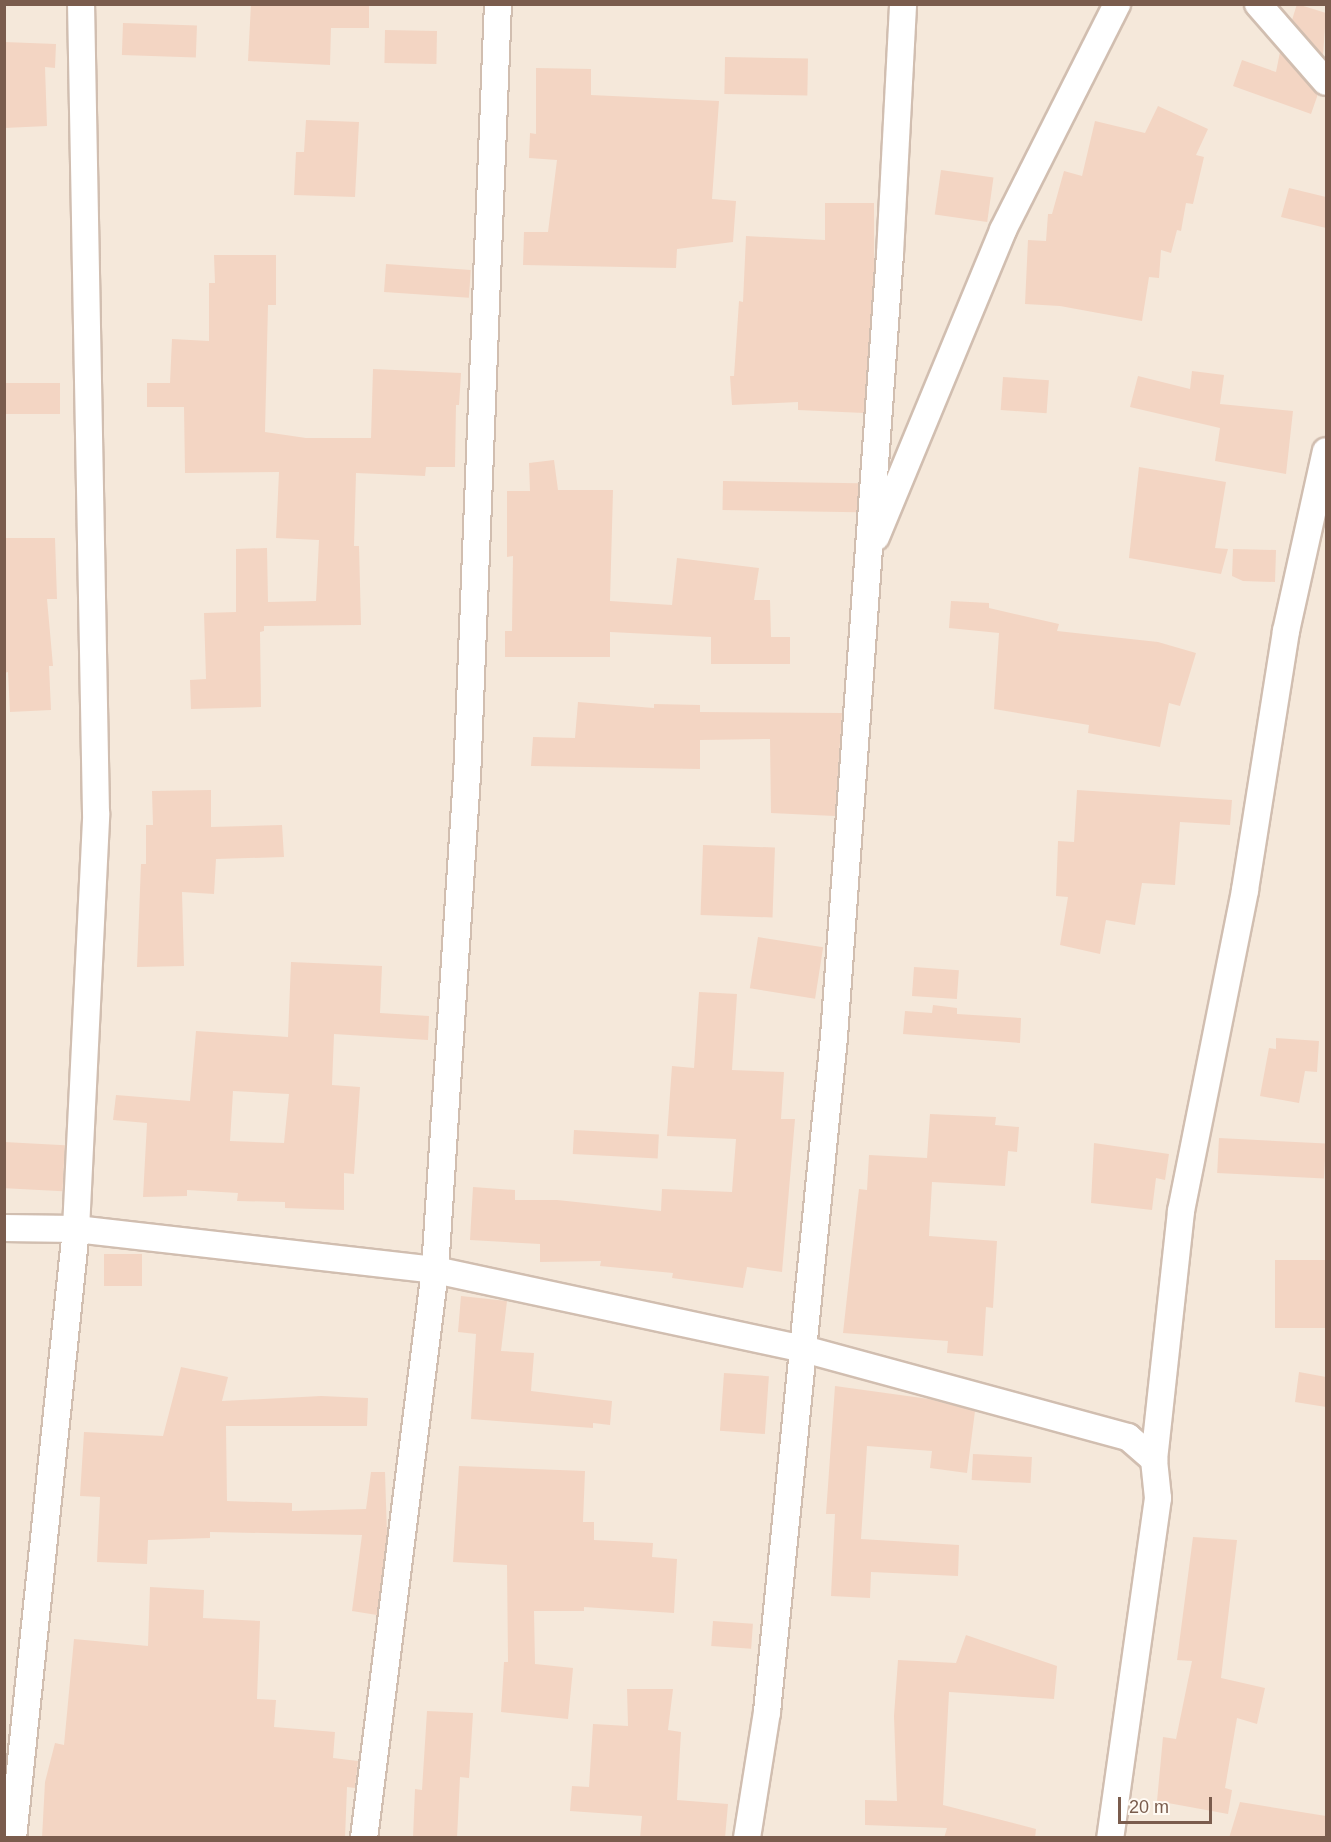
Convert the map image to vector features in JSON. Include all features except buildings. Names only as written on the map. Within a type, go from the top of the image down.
[{"type":"street","points":[[13,1838],[76,1229],[96,813],[81,4]]},
{"type":"street","points":[[364,1838],[435,1270],[467,778],[498,4]]},
{"type":"street","points":[[747,1838],[766,1712],[800,1348],[834,1037],[890,254],[903,4]]},
{"type":"street","points":[[868,558],[1003,230],[1117,4]]},
{"type":"street","points":[[1258,4],[1326,82]]},
{"type":"street","points":[[1110,1838],[1158,1498],[1154,1460],[1181,1211],[1245,890],[1286,630],[1326,452]]},
{"type":"street","points":[[4,1228],[76,1229],[435,1270],[800,1348],[1128,1437],[1154,1460]]},
{"type":"shaded area","points":[[5,5],[1326,5],[1326,1837],[5,1837]]}]
